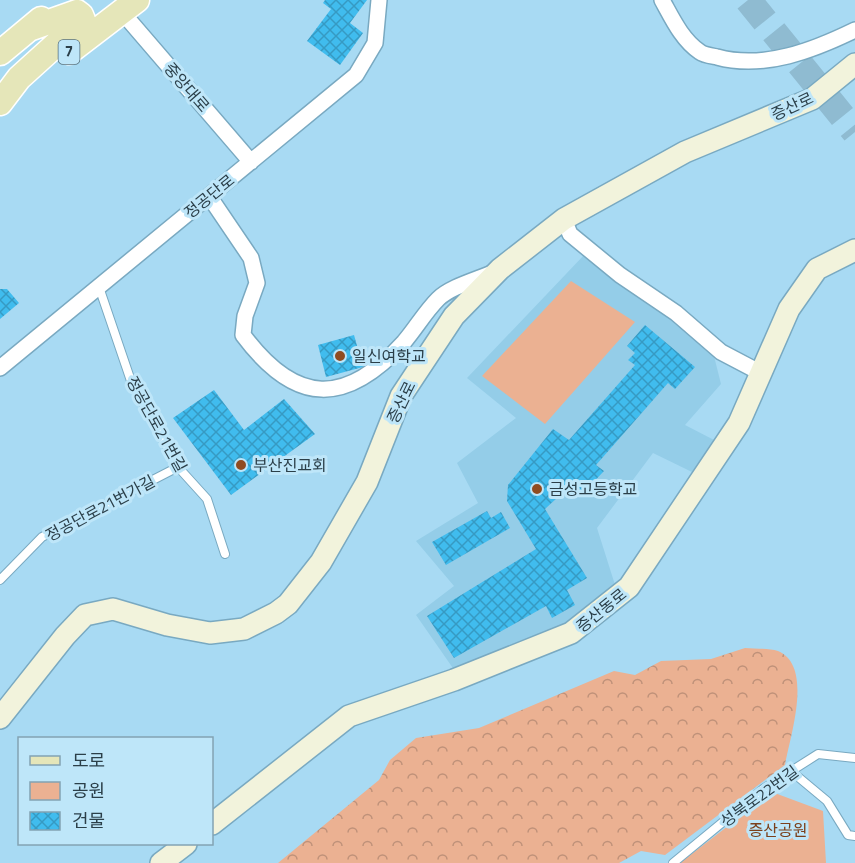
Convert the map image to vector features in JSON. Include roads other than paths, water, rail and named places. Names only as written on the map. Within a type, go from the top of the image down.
[{"type":"main road","points":[[0,53],[64,0]]},
{"type":"main road","name":"중앙대로","points":[[0,104],[130,6]]},
{"type":"main road","points":[[0,104],[19,78],[83,20],[77,12],[29,29]]},
{"type":"main road","name":"증산로","points":[[0,718],[65,636],[85,615],[113,609],[167,625],[210,633],[244,629],[276,613],[288,604],[321,562],[367,482],[400,396],[454,316],[500,269],[564,219],[685,152],[812,99],[855,64]]},
{"type":"main road","name":"증산동로","points":[[213,823],[349,716],[464,676],[571,633],[629,587],[739,423],[789,309],[817,269],[855,250]]},
{"type":"main road","points":[[161,863],[184,845]]},
{"type":"street","name":"정공단로","points":[[0,368],[356,75],[375,43],[379,0]]},
{"type":"street","points":[[662,0],[680,32],[700,53],[731,61],[766,62],[830,42],[855,30]]},
{"type":"street","name":"중앙대로","points":[[130,6],[251,162]]},
{"type":"street","points":[[209,196],[251,258],[257,283],[245,316],[243,335],[265,363],[289,379],[316,390],[335,390],[360,380],[381,365],[440,297],[500,269]]},
{"type":"street","points":[[564,219],[570,234],[620,275],[676,313],[721,352],[761,373]]},
{"type":"lane","name":"정공단로21번길","points":[[99,287],[131,381],[178,467],[207,499],[225,554]]},
{"type":"lane","name":"정공단로21번가길","points":[[0,580],[42,537],[178,467]]},
{"type":"lane","name":"성북로22번길","points":[[673,863],[763,789],[818,754],[855,758]]},
{"type":"lane","points":[[791,771],[827,801],[848,835],[855,836]]},
{"type":"tunnel","points":[[748,0],[855,132]]},
{"type":"place","name":"일신여학교","points":[[340,356]]},
{"type":"place","name":"부산진교회","points":[[241,465]]},
{"type":"place","name":"금성고등학교","points":[[537,489]]},
{"type":"park label","name":"증산공원","points":[[778,830]]}]
